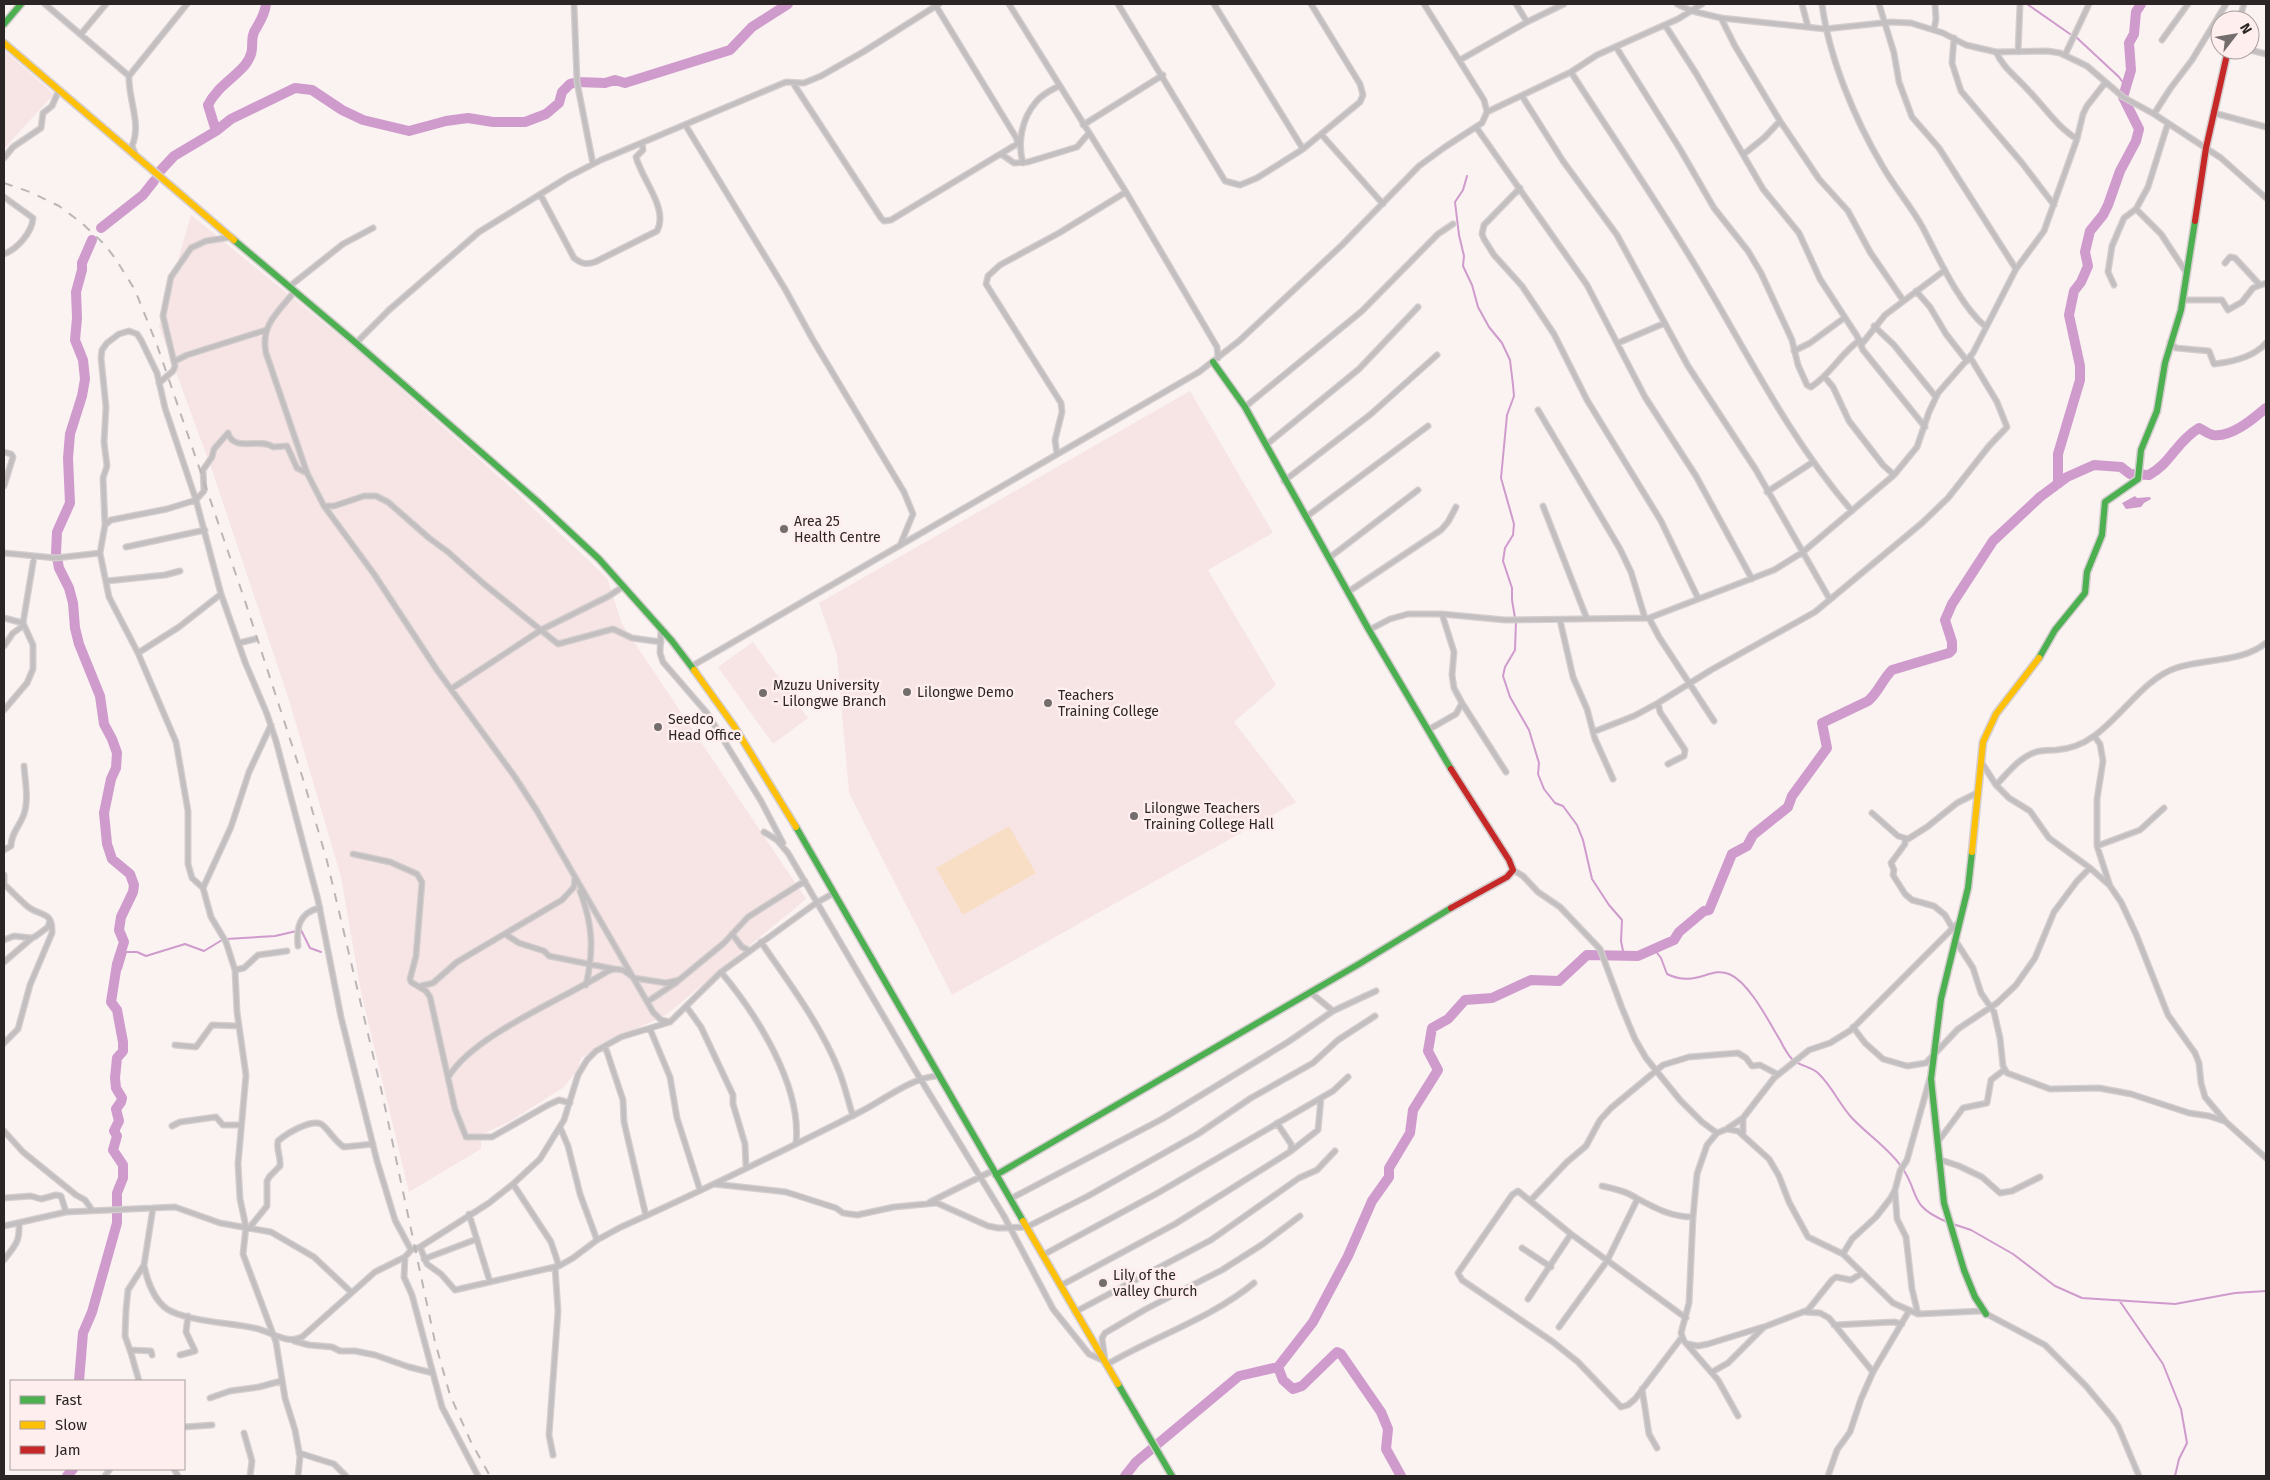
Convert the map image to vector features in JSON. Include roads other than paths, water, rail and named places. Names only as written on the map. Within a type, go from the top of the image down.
[{"type":"street","points":[[4,24],[21,4]]},
{"type":"street","points":[[45,4],[129,76],[136,120],[136,138],[132,146],[137,158]]},
{"type":"street","points":[[81,34],[106,4]]},
{"type":"street","points":[[129,76],[186,4]]},
{"type":"street","points":[[574,4],[577,82],[593,164]]},
{"type":"street","points":[[1009,4],[1126,192],[1216,347],[1215,360],[1245,407],[1284,481],[1369,630],[1428,730],[1509,860],[1513,870],[1523,876],[1538,892],[1560,907],[1600,950],[1635,1039],[1656,1071],[1680,1100],[1702,1122],[1717,1133]]},
{"type":"street","points":[[1118,4],[1163,75],[1225,181],[1232,184],[1246,184],[1303,149],[1360,102],[1363,95],[1360,84],[1310,4]]},
{"type":"street","points":[[1214,4],[1303,149]]},
{"type":"street","points":[[1424,4],[1484,100],[1488,112]]},
{"type":"street","points":[[1516,4],[1527,22]]},
{"type":"street","points":[[1460,60],[1527,22],[1564,4]]},
{"type":"street","points":[[1677,4],[1692,11],[1721,18],[1825,29],[1861,27],[1884,22],[1911,23],[1934,29],[1966,45],[1996,52],[2047,51],[2065,55],[2087,66],[2123,97],[2154,114],[2206,148],[2228,164],[2266,198]]},
{"type":"street","points":[[692,666],[1215,360],[1321,264],[1432,156],[1482,123],[1488,112],[1571,72],[1597,55],[1665,25],[1702,4]]},
{"type":"street","points":[[1802,4],[1808,27]]},
{"type":"street","points":[[1822,4],[1825,29],[1836,65],[1862,128],[1884,169],[1916,216],[1959,294],[1980,323],[1986,327]]},
{"type":"street","points":[[1879,4],[1894,53],[1899,82],[1912,117],[1939,148],[2016,269]]},
{"type":"street","points":[[1934,29],[1936,20],[1935,4]]},
{"type":"street","points":[[2018,52],[2020,4]]},
{"type":"street","points":[[2065,55],[2068,45],[2089,4]]},
{"type":"street","points":[[2162,40],[2188,4]]},
{"type":"street","points":[[2154,114],[2192,60],[2226,4]]},
{"type":"street","points":[[356,343],[389,310],[479,232],[540,194],[593,164],[786,82],[804,83],[821,76],[938,5],[1017,139],[1016,144],[891,220],[884,221],[793,83]]},
{"type":"street","points":[[1721,18],[1743,61],[1780,121],[1819,179],[1848,211],[1870,252],[1903,300]]},
{"type":"street","points":[[1665,25],[1744,154],[1763,189],[1799,233],[1820,279],[1860,342],[1866,355],[1924,427]]},
{"type":"street","points":[[1954,38],[1952,63],[1961,91],[2022,163],[2054,205]]},
{"type":"street","points":[[4,43],[356,343],[573,534],[624,586],[692,666],[742,739],[809,848],[1060,1286],[1172,1476]]},
{"type":"street","points":[[1616,47],[1714,208],[1748,252],[1761,273],[1792,340],[1798,365],[1808,386],[1813,386],[1851,346],[1860,342],[1874,326],[1903,300],[1945,270]]},
{"type":"street","points":[[1996,52],[2006,70],[2026,87],[2066,132],[2077,139]]},
{"type":"street","points":[[1918,1314],[1912,1289],[1906,1237],[1896,1219],[1895,1190],[1900,1171],[1907,1160],[1932,1071],[1943,982],[1968,888],[1983,742],[1996,714],[2036,664],[2055,630],[2085,593],[2087,572],[2102,535],[2105,502],[2138,479],[2142,450],[2157,411],[2170,342],[2183,300],[2206,148],[2225,60]]},
{"type":"street","points":[[1571,72],[1706,283],[1764,388],[1813,462],[1852,511]]},
{"type":"street","points":[[1083,125],[1163,75]]},
{"type":"street","points":[[1369,630],[1399,616],[1442,614],[1484,619],[1647,618],[1774,570],[1803,552],[1894,475],[1917,447],[1936,396],[1942,386],[1968,359],[2016,269],[2044,231],[2087,106],[2105,83]]},
{"type":"street","points":[[1023,163],[1020,141],[1030,110],[1036,101],[1059,86]]},
{"type":"street","points":[[4,158],[13,147],[41,128],[43,113],[52,106],[59,90]]},
{"type":"street","points":[[1522,96],[1563,161],[1612,228],[1694,377],[1752,464],[1829,598]]},
{"type":"street","points":[[2214,113],[2266,127]]},
{"type":"street","points":[[1744,154],[1765,137],[1780,121]]},
{"type":"street","points":[[2114,285],[2108,272],[2112,246],[2124,218],[2136,209],[2148,187],[2168,123]]},
{"type":"street","points":[[686,126],[785,289],[813,340],[904,492],[913,514],[901,544]]},
{"type":"street","points":[[1476,127],[1578,270],[1645,397],[1696,476],[1752,579]]},
{"type":"street","points":[[1002,154],[1014,163],[1023,163],[1077,147],[1089,133]]},
{"type":"street","points":[[1320,134],[1383,204]]},
{"type":"street","points":[[540,194],[574,258],[580,263],[595,262],[657,231],[661,224],[662,215],[645,182],[636,157],[643,150],[642,143]]},
{"type":"street","points":[[1520,188],[1484,225],[1482,234],[1486,244],[1522,286],[1550,328],[1587,400],[1661,521],[1698,598]]},
{"type":"street","points":[[1057,454],[1055,440],[1062,412],[1061,403],[986,281],[990,274],[1000,265],[1059,233],[1126,192]]},
{"type":"street","points":[[4,196],[33,218],[30,229],[24,238],[12,250],[4,254]]},
{"type":"street","points":[[2136,209],[2161,234],[2187,273]]},
{"type":"street","points":[[1245,407],[1362,311],[1438,234],[1453,224]]},
{"type":"street","points":[[373,228],[342,244],[292,288],[266,330],[263,339],[266,353],[307,473],[324,506],[374,574],[451,689],[515,777],[537,811],[656,1016],[670,1022]]},
{"type":"street","points":[[160,383],[173,371],[175,361],[163,316],[171,277],[191,248],[206,241],[232,237]]},
{"type":"street","points":[[2225,263],[2230,257],[2235,258],[2260,285]]},
{"type":"street","points":[[2183,300],[2222,300],[2228,310],[2238,306],[2248,292],[2266,283]]},
{"type":"street","points":[[1593,732],[1634,716],[1658,703],[1690,682],[1814,612],[1829,598],[1864,573],[1948,498],[1989,446],[2007,427],[1997,402],[1968,359],[1946,334],[1930,307],[1916,291]]},
{"type":"street","points":[[1266,445],[1359,369],[1418,307]]},
{"type":"street","points":[[1794,351],[1810,343],[1844,318]]},
{"type":"street","points":[[1618,343],[1665,323]]},
{"type":"street","points":[[1874,326],[1894,345],[1936,396]]},
{"type":"street","points":[[175,361],[187,355],[266,330]]},
{"type":"street","points":[[298,1476],[299,1453],[296,1430],[282,1381],[276,1342],[243,1254],[248,1227],[238,1176],[240,1125],[246,1075],[239,1026],[235,970],[226,942],[210,917],[203,888],[192,878],[188,864],[188,811],[176,742],[138,653],[110,598],[100,552],[105,524],[104,478],[106,466],[104,450],[106,408],[101,364],[102,350],[116,336],[125,332],[134,332],[141,340],[160,383],[168,419],[205,530],[221,594],[271,725],[320,908],[341,1017],[373,1144],[395,1220],[411,1250]]},
{"type":"street","points":[[2170,342],[2176,348],[2209,352],[2214,364],[2251,354],[2266,343]]},
{"type":"street","points":[[1284,481],[1371,414],[1437,355]]},
{"type":"street","points":[[1824,376],[1832,385],[1849,421],[1883,465],[1894,475]]},
{"type":"street","points":[[1538,410],[1620,549],[1631,572],[1647,618],[1714,721]]},
{"type":"street","points":[[1306,517],[1428,426]]},
{"type":"street","points":[[105,524],[116,518],[168,509],[196,500],[204,490],[203,470],[212,458],[214,449],[228,433],[230,440],[236,444],[268,443],[273,447],[286,446],[298,468],[307,473]]},
{"type":"street","points":[[4,452],[11,454],[13,457],[4,486]]},
{"type":"street","points":[[1767,492],[1813,462]]},
{"type":"street","points":[[1329,558],[1418,490]]},
{"type":"street","points":[[324,506],[334,506],[364,496],[376,496],[388,502],[558,644],[613,629],[632,638],[661,642]]},
{"type":"street","points":[[1543,506],[1587,619]]},
{"type":"street","points":[[1348,592],[1441,530],[1456,507]]},
{"type":"street","points":[[126,547],[205,530]]},
{"type":"street","points":[[4,553],[56,558],[100,552]]},
{"type":"street","points":[[4,710],[26,684],[33,669],[34,645],[23,624],[34,557]]},
{"type":"street","points":[[107,581],[165,575],[180,570]]},
{"type":"street","points":[[451,689],[541,630],[609,596],[624,586]]},
{"type":"street","points":[[138,653],[180,627],[221,594]]},
{"type":"street","points":[[1442,614],[1454,652],[1452,681],[1462,703],[1506,772]]},
{"type":"street","points":[[4,618],[23,624]]},
{"type":"street","points":[[1560,620],[1573,677],[1613,780]]},
{"type":"street","points":[[4,646],[12,633],[23,624]]},
{"type":"street","points":[[661,629],[660,653],[663,662],[695,696],[716,726],[761,802],[816,903],[1010,1228],[1053,1309],[1089,1354],[1106,1363]]},
{"type":"street","points":[[239,643],[255,639]]},
{"type":"street","points":[[1996,785],[2014,766],[2032,753],[2072,747],[2094,736],[2114,720],[2135,697],[2175,668],[2246,655],[2266,643]]},
{"type":"street","points":[[1428,730],[1456,714],[1462,703]]},
{"type":"street","points":[[1658,703],[1660,712],[1685,750],[1684,756],[1668,764]]},
{"type":"street","points":[[203,888],[271,725]]},
{"type":"street","points":[[2094,736],[2100,744],[2103,761],[2097,799],[2097,846],[2110,886]]},
{"type":"street","points":[[1980,760],[1996,785],[2009,798],[2030,811],[2045,833],[2058,846],[2090,868],[2110,886],[2121,902],[2144,950],[2168,1015],[2194,1052],[2199,1063],[2205,1097],[2226,1122],[2245,1137],[2266,1158]]},
{"type":"street","points":[[4,850],[11,846],[14,832],[24,816],[26,805],[24,766]]},
{"type":"street","points":[[1905,839],[1919,833],[1957,803],[1977,793]]},
{"type":"street","points":[[2097,846],[2140,830],[2164,808]]},
{"type":"street","points":[[1872,813],[1894,833],[1905,839]]},
{"type":"street","points":[[764,832],[777,840],[788,853]]},
{"type":"street","points":[[1905,839],[1905,844],[1891,863],[1897,883],[1912,900],[1937,908],[1954,930]]},
{"type":"street","points":[[353,854],[385,860],[420,877],[423,887],[416,939],[416,956],[410,979],[413,984],[419,986],[430,997],[435,1012],[439,1042],[449,1076],[455,1109],[466,1137],[492,1137],[548,1104],[559,1100],[570,1103]]},
{"type":"street","points":[[1853,1027],[1883,1060],[1907,1066],[1926,1062],[1960,1027],[1991,1007],[2008,993],[2029,968],[2039,950],[2054,912],[2076,882],[2090,868]]},
{"type":"street","points":[[929,1203],[980,1177],[995,1172],[1310,992],[1442,913],[1507,877],[1513,870]]},
{"type":"street","points":[[4,875],[4,884],[29,907],[42,912],[50,919],[52,933],[30,985],[20,1024],[15,1034],[4,1043]]},
{"type":"street","points":[[419,986],[433,983],[458,962],[562,900],[574,887],[575,878]]},
{"type":"street","points":[[575,878],[590,925],[592,938],[591,964],[586,985]]},
{"type":"street","points":[[647,1002],[679,980],[732,934],[748,917],[805,881]]},
{"type":"street","points":[[294,1341],[312,1329],[375,1272],[405,1257],[411,1250],[420,1247],[489,1203],[513,1184],[546,1152],[560,1127],[570,1103],[578,1075],[587,1060],[605,1046],[621,1037],[670,1022],[721,972],[816,903],[834,893]]},
{"type":"street","points":[[298,946],[299,922],[308,912],[320,908]]},
{"type":"street","points":[[4,962],[48,927],[50,919]]},
{"type":"street","points":[[1738,1416],[1725,1391],[1712,1372],[1682,1337],[1681,1333],[1686,1318],[1692,1276],[1693,1217],[1698,1174],[1707,1145],[1717,1133],[1727,1129],[1743,1118],[1777,1074],[1809,1050],[1835,1041],[1853,1027],[1897,982],[1954,930],[1958,922]]},
{"type":"street","points":[[505,934],[519,943],[544,951],[549,956],[623,970],[634,978],[666,982],[679,980]]},
{"type":"street","points":[[732,934],[742,947],[750,951]]},
{"type":"street","points":[[4,940],[14,936],[32,938]]},
{"type":"street","points":[[1955,940],[1973,968],[1981,993],[1991,1007],[1997,1022],[2004,1070]]},
{"type":"street","points":[[761,942],[805,1007],[825,1044],[839,1071],[853,1116]]},
{"type":"street","points":[[235,970],[248,965],[258,955],[287,951]]},
{"type":"street","points":[[449,1076],[464,1056],[490,1038],[615,969]]},
{"type":"street","points":[[721,972],[749,1008],[782,1068],[788,1082],[798,1126],[796,1143]]},
{"type":"street","points":[[1010,1199],[1162,1119],[1288,1042],[1333,1011],[1376,991]]},
{"type":"street","points":[[1310,992],[1333,1011]]},
{"type":"street","points":[[686,1006],[701,1027],[733,1096],[733,1104],[745,1144],[746,1167]]},
{"type":"street","points":[[714,1184],[786,1192],[836,1208],[843,1213],[851,1215],[929,1203],[944,1205],[988,1226],[1027,1227],[1088,1196],[1198,1134],[1251,1098],[1313,1063],[1338,1040],[1375,1016]]},
{"type":"street","points":[[175,1045],[196,1046],[212,1025],[239,1026]]},
{"type":"street","points":[[650,1029],[669,1072],[677,1118],[700,1190]]},
{"type":"street","points":[[605,1046],[623,1100],[624,1122],[646,1216]]},
{"type":"street","points":[[1531,1200],[1567,1162],[1586,1146],[1600,1120],[1611,1108],[1663,1065],[1676,1059],[1738,1053],[1746,1058],[1752,1066],[1760,1065],[1777,1074]]},
{"type":"street","points":[[2004,1070],[2026,1082],[2046,1088],[2059,1090],[2090,1088],[2112,1090],[2147,1098],[2189,1114],[2209,1116],[2226,1122]]},
{"type":"street","points":[[1936,1145],[1963,1108],[1986,1102],[1991,1080],[2004,1070]]},
{"type":"street","points":[[1932,1071],[1936,1145],[1944,1203],[1964,1270],[1975,1297],[1986,1314]]},
{"type":"street","points":[[420,1247],[424,1259],[455,1290],[557,1267],[573,1258],[596,1240],[853,1116],[920,1078],[940,1076]]},
{"type":"street","points":[[1043,1255],[1156,1194],[1333,1091],[1348,1077]]},
{"type":"street","points":[[1060,1286],[1175,1224],[1291,1151],[1318,1130],[1321,1098]]},
{"type":"street","points":[[172,1126],[180,1122],[216,1117],[223,1125],[240,1125]]},
{"type":"street","points":[[1743,1118],[1743,1134]]},
{"type":"street","points":[[248,1227],[267,1206],[267,1181],[280,1166],[278,1141],[284,1136],[304,1126],[316,1123],[326,1128],[329,1134],[344,1147],[373,1144]]},
{"type":"street","points":[[1277,1123],[1291,1144],[1291,1151]]},
{"type":"street","points":[[560,1127],[568,1146],[580,1194],[596,1240]]},
{"type":"street","points":[[1727,1129],[1743,1134],[1776,1168],[1789,1202],[1808,1237],[1843,1254],[1884,1297],[1918,1314],[1940,1314],[1975,1310],[2045,1345],[2086,1386],[2118,1426],[2139,1476]]},
{"type":"street","points":[[4,1131],[18,1148],[76,1195],[85,1200],[92,1210]]},
{"type":"street","points":[[1076,1312],[1211,1240],[1299,1178],[1317,1170],[1335,1151]]},
{"type":"street","points":[[1938,1159],[1976,1174],[2000,1193],[2012,1191],[2040,1177]]},
{"type":"street","points":[[513,1184],[551,1242],[557,1267],[558,1311],[549,1436],[553,1455]]},
{"type":"street","points":[[1602,1186],[1625,1193],[1668,1214],[1693,1217]]},
{"type":"street","points":[[1843,1254],[1852,1239],[1876,1217],[1895,1190]]},
{"type":"street","points":[[1682,1337],[1667,1360],[1642,1389],[1628,1405],[1621,1407],[1578,1362],[1554,1342],[1459,1277],[1459,1269],[1512,1195],[1518,1192],[1531,1200],[1606,1261],[1686,1318]]},
{"type":"street","points":[[4,1198],[31,1196],[41,1199],[56,1195],[61,1196],[66,1212]]},
{"type":"street","points":[[1560,1327],[1606,1261],[1637,1200]]},
{"type":"street","points":[[4,1226],[66,1212],[175,1207],[220,1223],[271,1232],[309,1253],[351,1292]]},
{"type":"street","points":[[139,1380],[124,1336],[128,1290],[144,1265],[153,1208]]},
{"type":"street","points":[[469,1214],[490,1282]]},
{"type":"street","points":[[1106,1363],[1102,1338],[1105,1333],[1224,1269],[1263,1244],[1300,1216]]},
{"type":"street","points":[[4,1260],[14,1249],[18,1241],[19,1223]]},
{"type":"street","points":[[1528,1299],[1551,1267],[1571,1234]]},
{"type":"street","points":[[424,1259],[477,1238]]},
{"type":"street","points":[[1522,1248],[1551,1267]]},
{"type":"street","points":[[405,1257],[404,1277],[412,1295],[446,1417],[478,1476]]},
{"type":"street","points":[[144,1265],[152,1289],[165,1308],[188,1316],[255,1328],[285,1340],[332,1347],[340,1351],[354,1351],[375,1355],[408,1367],[433,1373]]},
{"type":"street","points":[[1688,1344],[1698,1346],[1764,1327],[1804,1312],[1812,1306],[1836,1277],[1851,1280],[1862,1272]]},
{"type":"street","points":[[1106,1363],[1181,1327],[1244,1292],[1254,1284]]},
{"type":"street","points":[[1828,1476],[1837,1450],[1850,1432],[1861,1399],[1873,1372],[1909,1311]]},
{"type":"street","points":[[1804,1312],[1820,1313],[1829,1318],[1873,1372]]},
{"type":"street","points":[[180,1355],[195,1351],[186,1332],[188,1316]]},
{"type":"street","points":[[1834,1325],[1894,1322],[1902,1324]]},
{"type":"street","points":[[1712,1372],[1728,1363],[1764,1327]]},
{"type":"street","points":[[130,1350],[151,1351],[152,1355]]},
{"type":"street","points":[[210,1398],[230,1391],[259,1387],[282,1381]]},
{"type":"street","points":[[1642,1389],[1648,1434],[1658,1448]]},
{"type":"street","points":[[185,1427],[212,1425]]},
{"type":"street","points":[[244,1433],[252,1461],[250,1476]]},
{"type":"street","points":[[299,1453],[334,1464],[346,1476]]},
{"type":"waterway","points":[[216,131],[208,105],[216,93],[249,59],[254,32],[263,15],[266,4]]},
{"type":"waterway","points":[[161,170],[174,156],[216,131],[231,119],[295,88],[312,90],[342,110],[363,120],[409,131],[446,121],[468,118],[493,122],[525,122],[546,114],[559,103],[562,92],[570,84],[577,82],[605,83],[615,80],[625,83],[730,50],[752,27],[788,4]]},
{"type":"waterway","points":[[2027,4],[2070,34]]},
{"type":"waterway","points":[[2058,484],[2058,454],[2080,380],[2080,366],[2069,315],[2074,291],[2081,282],[2088,266],[2085,252],[2090,231],[2103,215],[2108,205],[2120,171],[2136,141],[2139,129],[2123,97],[2131,70],[2129,43],[2134,34],[2136,12],[2141,4]]},
{"type":"waterway","points":[[2076,37],[2119,77],[2127,88]]},
{"type":"waterway","points":[[1467,176],[1463,190],[1455,202],[1464,256],[1463,266],[1472,285],[1478,307],[1489,327],[1502,343],[1510,360],[1513,385],[1514,396],[1507,415],[1501,478],[1514,524],[1513,535],[1505,548],[1503,561],[1512,588],[1515,618]]},
{"type":"waterway","points":[[101,228],[143,195],[154,181]]},
{"type":"waterway","points":[[79,1380],[83,1333],[92,1312],[117,1223],[117,1193],[123,1178],[123,1165],[113,1150],[117,1136],[114,1131],[119,1121],[116,1109],[122,1098],[116,1088],[115,1078],[117,1058],[123,1051],[123,1042],[117,1010],[111,1002],[117,964],[124,942],[119,930],[121,917],[133,892],[134,885],[130,874],[112,859],[107,844],[104,813],[111,779],[116,768],[117,753],[104,724],[100,696],[79,644],[75,628],[73,603],[69,588],[59,568],[56,553],[57,532],[70,503],[68,458],[70,434],[82,396],[85,379],[83,360],[75,340],[77,318],[76,292],[82,263],[92,240]]},
{"type":"waterway","points":[[1125,1476],[1136,1462],[1239,1376],[1278,1367],[1313,1322],[1348,1256],[1372,1201],[1389,1177],[1389,1168],[1410,1133],[1413,1110],[1438,1070],[1428,1051],[1432,1028],[1448,1019],[1465,1000],[1492,998],[1531,980],[1559,981],[1587,955],[1638,956],[1674,940],[1679,932],[1704,911],[1709,910],[1732,854],[1747,846],[1753,835],[1788,807],[1792,796],[1827,748],[1822,723],[1868,701],[1892,670],[1949,653],[1952,650],[1952,642],[1945,620],[1952,604],[1993,541],[2040,497],[2067,477],[2094,465],[2121,467],[2130,474],[2149,475],[2163,465],[2185,440],[2199,428],[2213,435],[2227,434],[2241,427],[2266,408]]},
{"type":"waterway","points":[[1516,621],[1515,650],[1505,667],[1503,676],[1510,697],[1529,730],[1539,763],[1538,774],[1544,789],[1555,803],[1563,806],[1577,825],[1583,840],[1592,879],[1609,905],[1622,920],[1621,941],[1624,956]]},
{"type":"waterway","points":[[226,939],[275,936],[301,930],[310,948],[321,952]]},
{"type":"waterway","points":[[115,973],[121,969],[126,952],[137,952],[146,956],[185,944],[204,951],[222,940]]},
{"type":"waterway","points":[[1654,949],[1661,958],[1667,974],[1686,979],[1722,972],[1736,978],[1744,985],[1758,1003],[1790,1057],[1815,1071],[1823,1078],[1852,1118],[1890,1153],[1901,1166],[1920,1204],[1934,1216],[1947,1222]]},
{"type":"waterway","points":[[1953,1224],[1971,1230],[2013,1254],[2055,1286],[2082,1298],[2175,1304],[2235,1293],[2266,1291]]},
{"type":"waterway","points":[[2119,1300],[2163,1364],[2181,1409],[2187,1443],[2179,1459],[2175,1476]]},
{"type":"waterway","points":[[1278,1367],[1283,1380],[1293,1389],[1302,1386],[1337,1352],[1341,1354],[1381,1412],[1388,1429],[1386,1449],[1401,1476]]},
{"type":"waterway","points":[[67,1476],[72,1470]]},
{"type":"railway","points":[[4,183],[30,192],[59,206],[83,224],[104,244],[135,290],[157,345],[244,598],[304,782],[327,861],[382,1093],[435,1342],[450,1395],[471,1442],[490,1476]]},
{"type":"place","name":"Area 25 Health Centre","points":[[784,529]]},
{"type":"place","name":"Lilongwe Demo","points":[[907,692]]},
{"type":"place","name":"Mzuzu University - Lilongwe Branch","points":[[763,693]]},
{"type":"place","name":"Teachers Training College","points":[[1048,703]]},
{"type":"place","name":"Seedco Head Office","points":[[658,727]]},
{"type":"place","name":"Lilongwe Teachers Training College Hall","points":[[1134,816]]},
{"type":"place","name":"Lily of the valley Church","points":[[1103,1283]]}]
